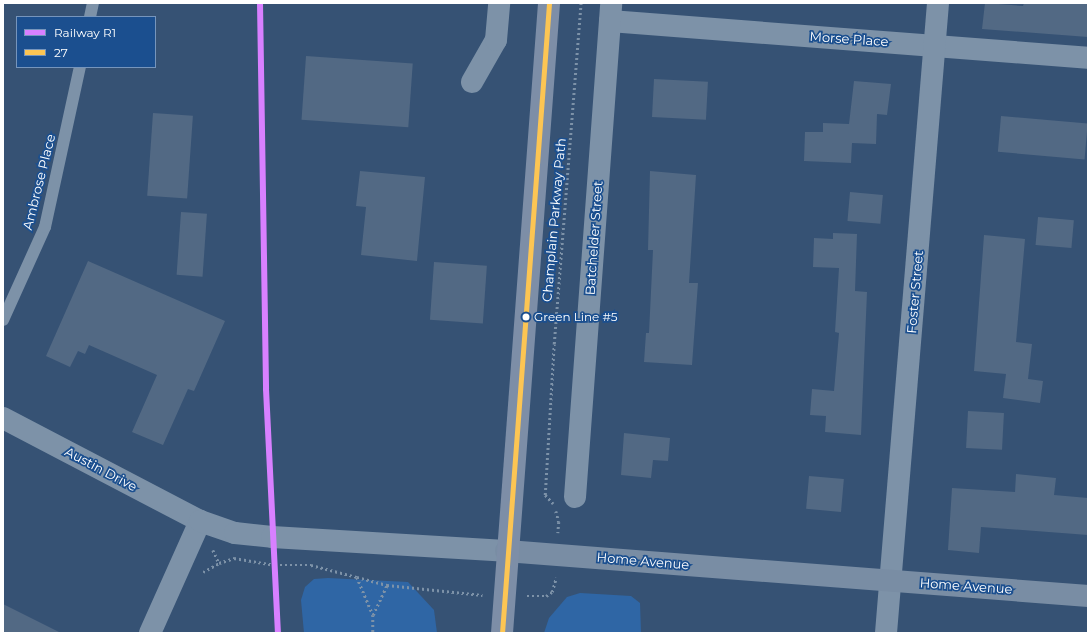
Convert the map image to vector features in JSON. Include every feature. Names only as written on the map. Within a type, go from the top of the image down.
[{"type":"main road","points":[[502,633],[506,551],[549,3]]},
{"type":"main road","name":"Home Avenue","points":[[506,551],[1088,596]]},
{"type":"street","points":[[472,82],[496,40],[499,3]]},
{"type":"street","name":"Foster Street","points":[[886,633],[892,581],[938,3]]},
{"type":"street","name":"Morse Place","points":[[610,12],[934,46],[1088,58]]},
{"type":"street","name":"Batchelder Street","points":[[575,497],[610,12]]},
{"type":"street","name":"Austin Drive","points":[[3,418],[200,521]]},
{"type":"street","points":[[150,633],[200,521]]},
{"type":"street","name":"Home Avenue","points":[[200,521],[235,533],[272,537],[506,551]]},
{"type":"lane","points":[[90,16],[93,3]]},
{"type":"lane","name":"Ambrose Place","points":[[3,320],[45,228],[80,68]]},
{"type":"path","name":"Champlain Parkway Path","points":[[201,573],[219,563],[234,558],[275,565],[311,565],[387,585],[471,595],[546,596],[552,592],[556,586],[559,522],[555,506],[545,495],[554,344],[581,3]]},
{"type":"path","points":[[200,521],[219,563]]},
{"type":"path","points":[[357,577],[373,615],[373,633]]},
{"type":"path","points":[[373,615],[387,585]]},
{"type":"shaded area","points":[[328,578],[408,582],[434,610],[437,633],[304,633],[301,600],[305,587],[314,579]]},
{"type":"shaded area","points":[[580,593],[631,596],[640,603],[641,633],[544,633],[549,618],[567,597]]},
{"type":"building","points":[[985,3],[1023,6],[1024,3],[1088,3],[1088,37],[982,29]]},
{"type":"building","points":[[306,56],[413,63],[408,127],[302,120]]},
{"type":"building","points":[[654,79],[708,82],[706,120],[652,117]]},
{"type":"building","points":[[854,81],[891,84],[887,115],[877,114],[876,144],[852,143],[851,163],[804,161],[805,132],[823,132],[823,123],[849,124]]},
{"type":"building","points":[[153,113],[193,116],[187,199],[147,196]]},
{"type":"building","points":[[1001,116],[1088,124],[1085,159],[998,152]]},
{"type":"building","points":[[360,171],[425,177],[417,261],[361,255],[366,207],[356,206]]},
{"type":"building","points":[[650,171],[696,175],[689,283],[698,283],[692,365],[644,362],[646,333],[649,333],[653,250],[648,250]]},
{"type":"building","points":[[850,192],[883,195],[880,224],[847,221]]},
{"type":"building","points":[[181,212],[207,214],[203,277],[177,275]]},
{"type":"building","points":[[1038,217],[1074,220],[1071,248],[1036,245]]},
{"type":"building","points":[[833,233],[857,234],[855,291],[867,292],[861,435],[825,432],[826,416],[810,415],[812,389],[834,391],[839,333],[835,332],[839,268],[813,267],[814,238],[833,239]]},
{"type":"building","points":[[984,235],[1025,239],[1016,342],[1032,344],[1028,379],[1043,381],[1040,403],[1003,398],[1006,374],[974,371]]},
{"type":"building","points":[[88,261],[225,321],[194,391],[188,389],[163,445],[132,432],[157,375],[89,345],[85,354],[78,351],[70,367],[46,356]]},
{"type":"building","points":[[434,262],[487,266],[483,324],[430,320]]},
{"type":"building","points":[[968,411],[1004,413],[1002,450],[966,448]]},
{"type":"building","points":[[624,433],[670,438],[668,461],[653,460],[651,478],[621,475]]},
{"type":"building","points":[[1016,474],[1056,478],[1054,495],[1088,498],[1088,535],[981,527],[979,553],[948,550],[952,488],[1015,492]]},
{"type":"building","points":[[809,476],[844,479],[841,512],[806,509]]},
{"type":"building","points":[[3,604],[61,633],[3,633]]},
{"type":"rail line","name":"R1","points":[[260,3],[266,389],[278,633]]},
{"type":"transit line","name":"27","points":[[502,633],[549,3]]},
{"type":"place","name":"Green Line #5","points":[[526,317]]}]
